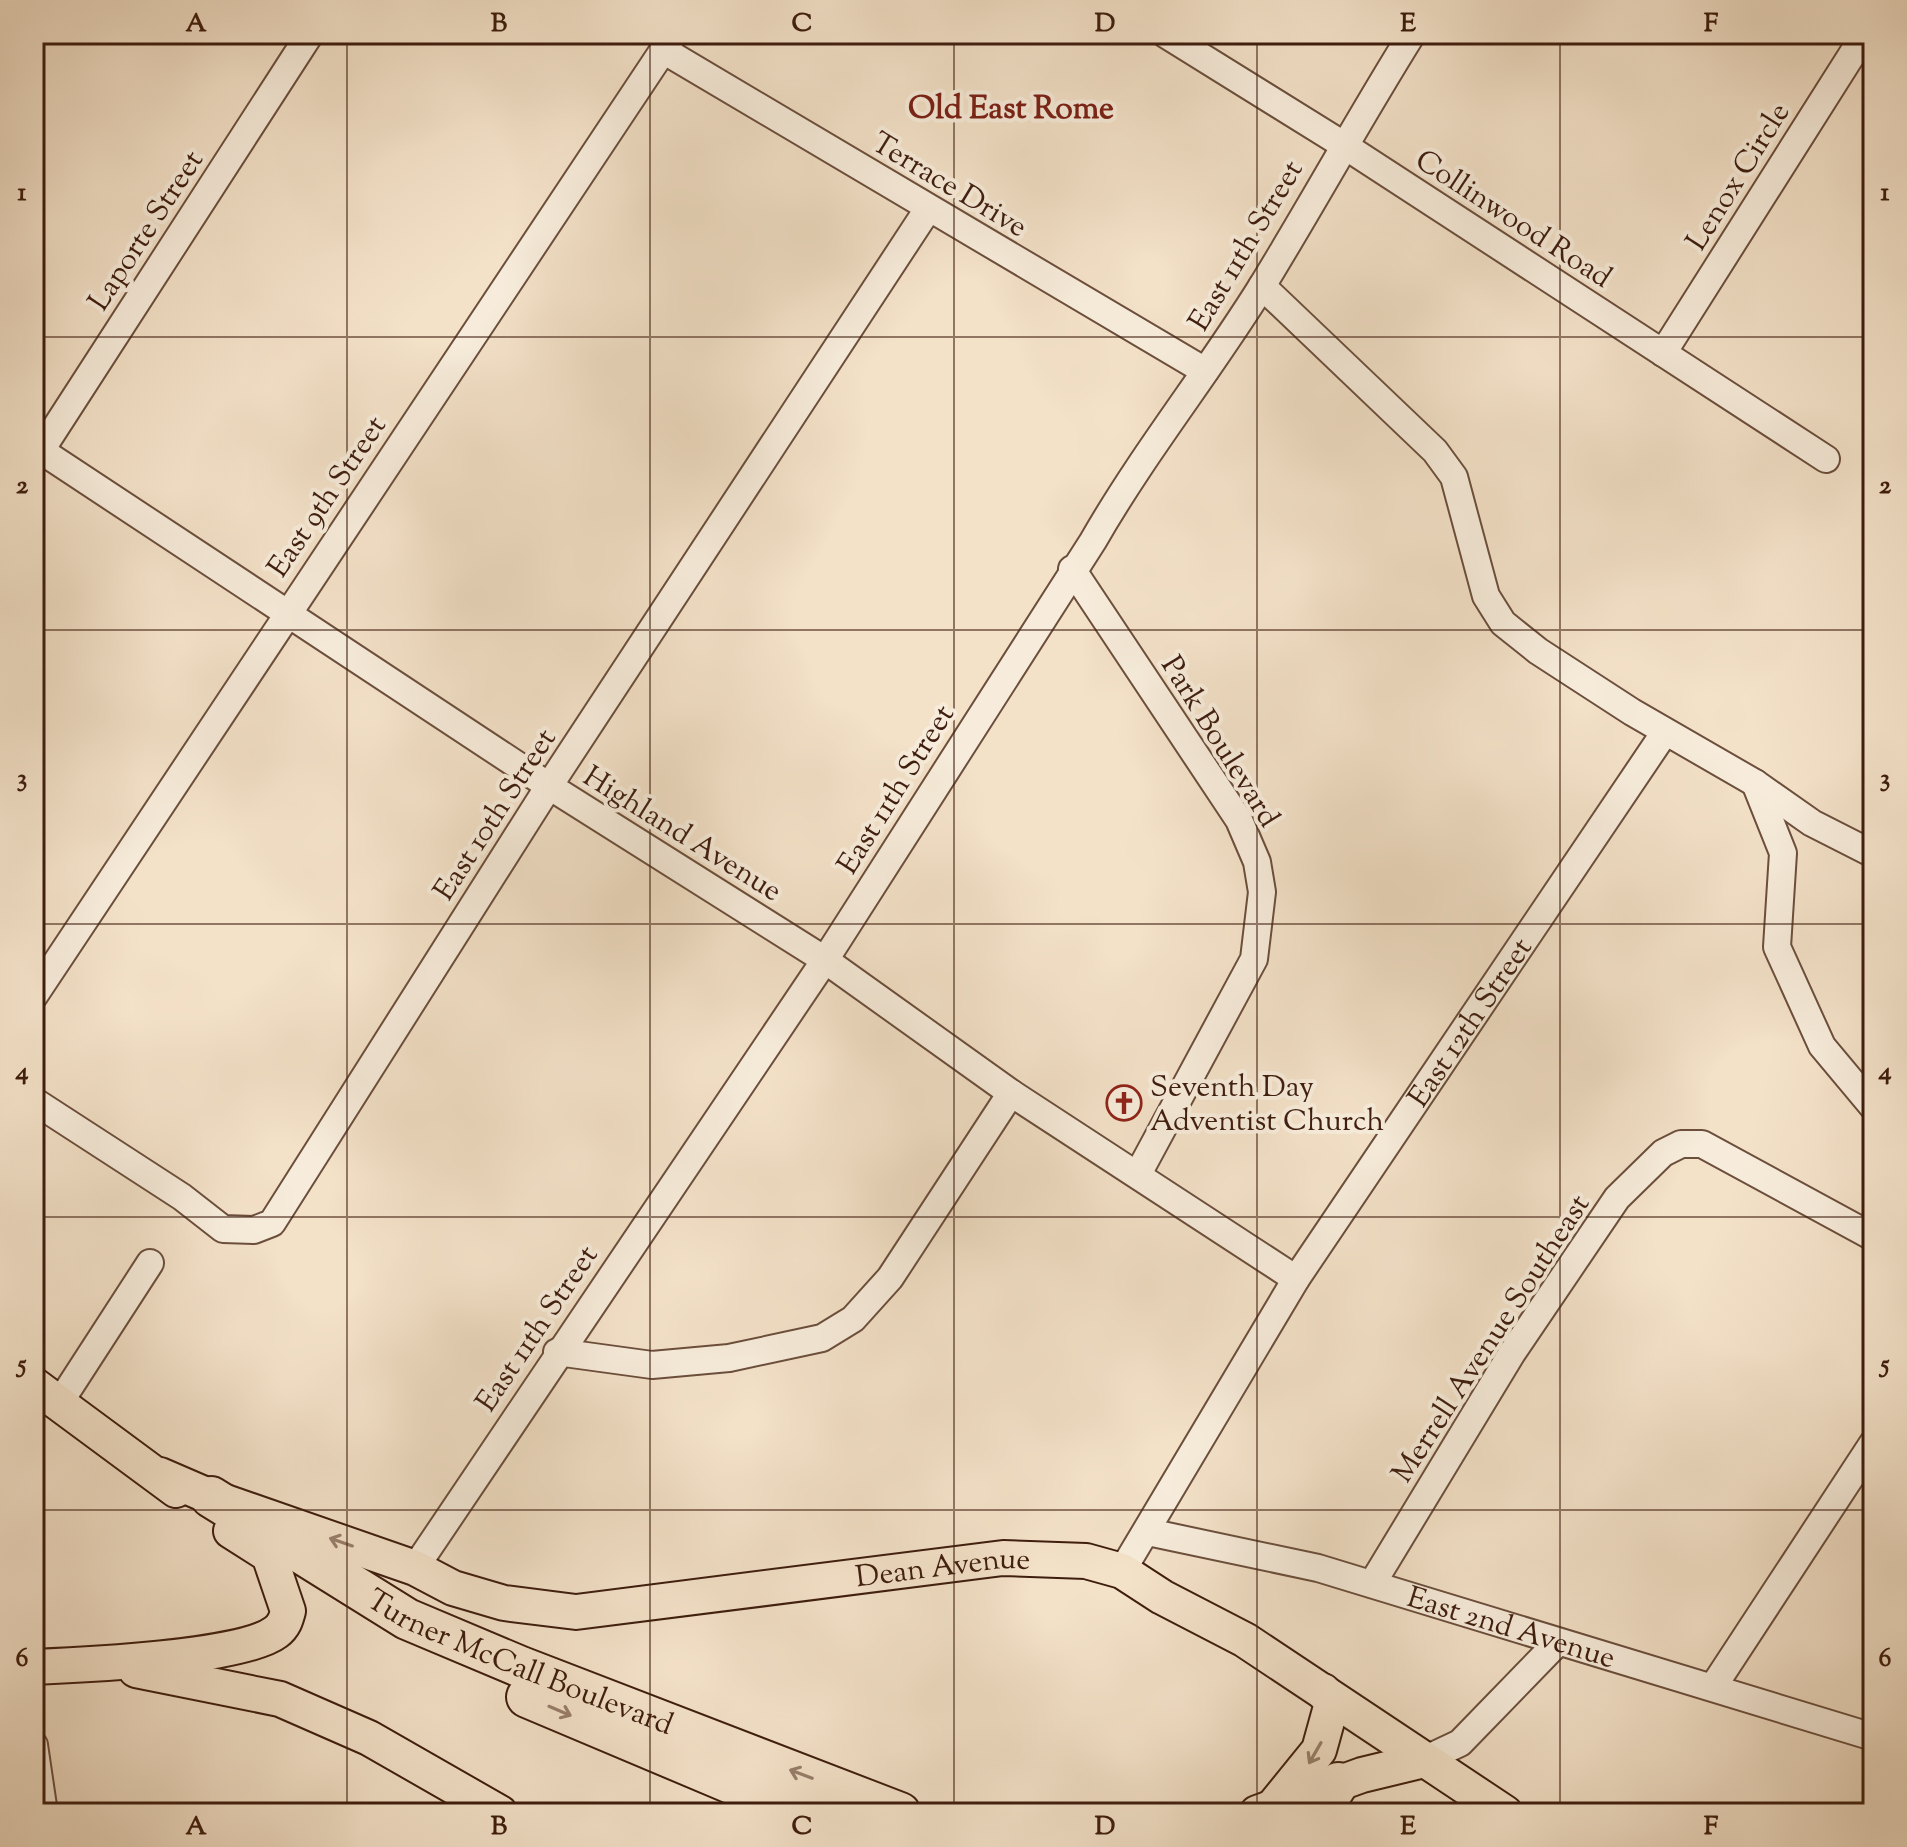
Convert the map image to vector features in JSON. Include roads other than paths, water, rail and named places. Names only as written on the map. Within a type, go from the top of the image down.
[{"type":"highway","name":"Turner McCall Boulevard","points":[[211,1497],[407,1619],[521,1667],[900,1813]]},
{"type":"highway","name":"Turner McCall Boulevard","points":[[269,1555],[410,1649],[802,1813]]},
{"type":"main road","name":"Turner McCall Boulevard","points":[[47,1394],[160,1475],[197,1509],[269,1555]]},
{"type":"main road","name":"Turner McCall Boulevard","points":[[160,1475],[211,1497]]},
{"type":"main road","name":"Dean Avenue","points":[[211,1497],[415,1568],[453,1588],[504,1603],[576,1612],[1003,1558],[1086,1561],[1122,1571],[1162,1597],[1245,1640],[1505,1813]]},
{"type":"main road","points":[[34,1667],[103,1664],[243,1646],[277,1631],[288,1611],[269,1555]]},
{"type":"main road","points":[[103,1664],[280,1699],[369,1738],[500,1813]]},
{"type":"main road","points":[[1265,1810],[1319,1750],[1332,1703],[1323,1691]]},
{"type":"main road","points":[[1265,1810],[1328,1798],[1424,1760]]},
{"type":"street","name":"Laporte Street","points":[[36,453],[310,34]]},
{"type":"street","name":"Collinwood Road","points":[[1165,34],[1342,144],[1826,459]]},
{"type":"street","name":"East 11th Street","points":[[415,1568],[557,1352],[825,960],[1072,569],[1093,541],[1126,483],[1262,286],[1342,144],[1412,34]]},
{"type":"street","name":"Lenox Circle","points":[[1663,353],[1865,34]]},
{"type":"street","name":"Terrace Drive","points":[[668,42],[928,209],[1205,371]]},
{"type":"street","name":"East 9th Street","points":[[34,996],[668,42]]},
{"type":"street","name":"East 10th Street","points":[[34,1101],[182,1197],[223,1229],[254,1230],[272,1223],[549,786],[928,209]]},
{"type":"street","points":[[1262,286],[1435,451],[1454,477],[1482,583],[1503,623],[1538,651],[1665,732],[1755,783],[1812,823],[1873,854]]},
{"type":"street","name":"Highland Avenue","points":[[36,453],[287,613],[549,786],[825,960],[1011,1093],[1296,1279]]},
{"type":"street","name":"Park Boulevard","points":[[1072,569],[1239,820],[1257,862],[1262,892],[1254,959],[1138,1174]]},
{"type":"street","name":"East 12th Street","points":[[1122,1571],[1296,1279],[1665,732]]},
{"type":"street","points":[[1755,783],[1783,853],[1777,947],[1822,1046],[1873,1107]]},
{"type":"street","points":[[557,1352],[652,1365],[729,1358],[822,1338],[853,1319],[890,1278],[1011,1093]]},
{"type":"street","name":"Merrell Avenue Southeast","points":[[1372,1584],[1512,1353],[1617,1198],[1663,1153],[1681,1144],[1702,1144],[1873,1237]]},
{"type":"street","points":[[47,1394],[150,1263]]},
{"type":"street","points":[[1713,1687],[1873,1443]]},
{"type":"street","name":"East 2nd Avenue","points":[[1148,1532],[1262,1554],[1372,1584],[1557,1643],[1870,1731]]},
{"type":"street","points":[[1424,1760],[1460,1743],[1557,1643]]},
{"type":"street","points":[[34,1745],[44,1813]]},
{"type":"place","name":"Seventh Day Adventist Church","points":[[1124,1103]]},
{"type":"district","name":"Old East Rome","points":[[1011,107]]}]
